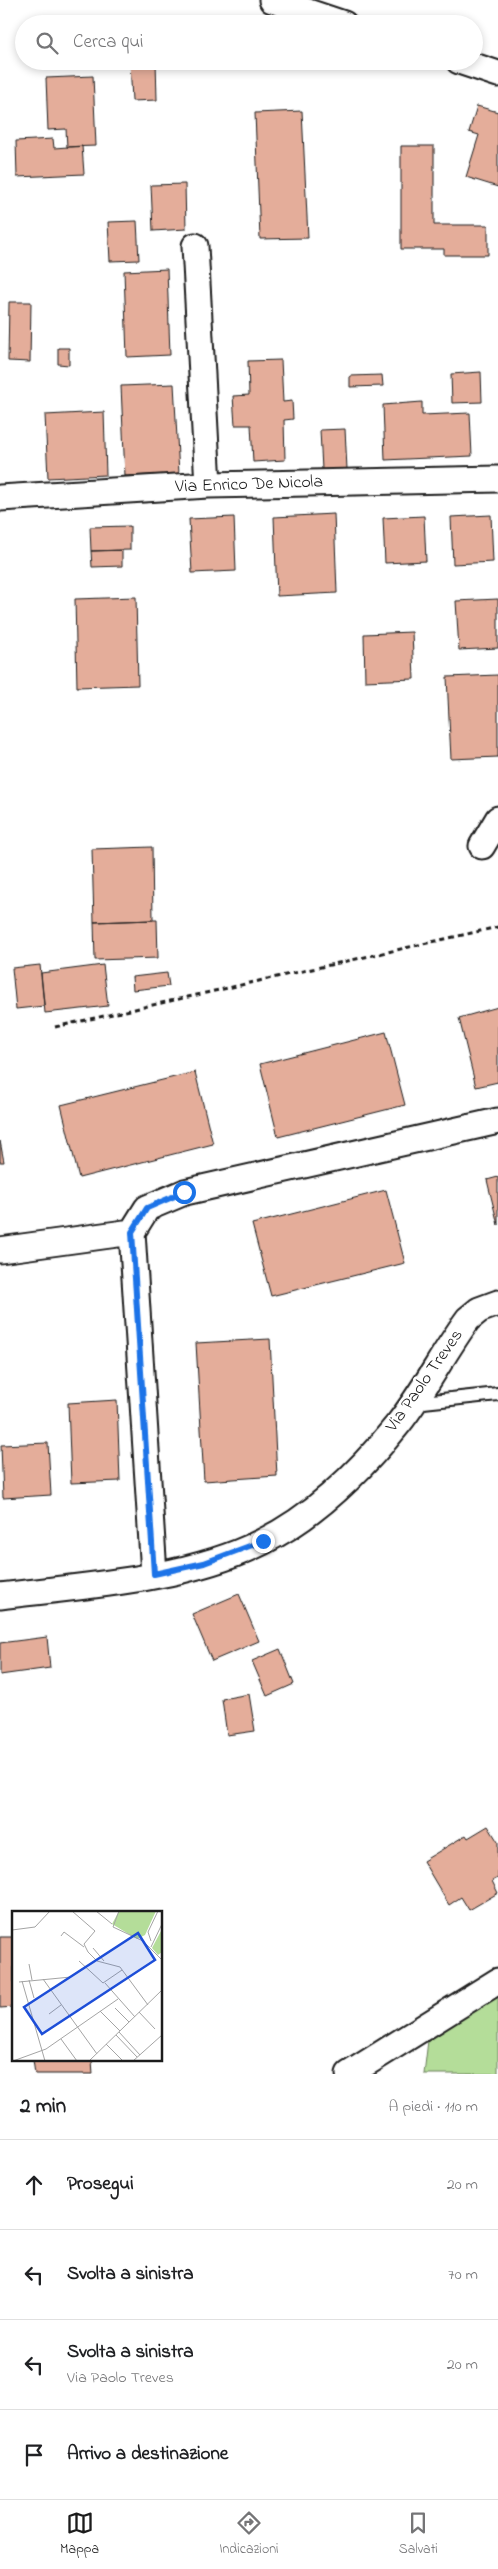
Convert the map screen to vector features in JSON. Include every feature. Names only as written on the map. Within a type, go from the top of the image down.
[{"type":"street","points":[[272,0],[317,15]]},
{"type":"street","points":[[483,69],[498,74]]},
{"type":"street","points":[[195,246],[208,485]]},
{"type":"street","name":"Via Enrico De Nicola","points":[[0,498],[208,485],[498,479]]},
{"type":"street","points":[[482,846],[498,819]]},
{"type":"street","points":[[154,1574],[132,1232],[147,1208],[184,1192],[498,1121]]},
{"type":"street","points":[[0,1250],[132,1232]]},
{"type":"street","name":"Via Paolo Treves","points":[[0,1596],[99,1585],[223,1558],[263,1541],[283,1530],[347,1478],[379,1446],[414,1403],[468,1319],[479,1310],[498,1303]]},
{"type":"street","points":[[350,2074],[498,1981]]},
{"type":"lane","points":[[414,1403],[498,1394]]},
{"type":"path","points":[[55,1027],[498,927]]},
{"type":"green space","points":[[498,1981],[498,2074],[424,2074],[430,2024]]},
{"type":"building","points":[[130,70],[156,70],[157,100],[132,101]]},
{"type":"building","points":[[93,76],[96,146],[67,147],[66,129],[48,130],[46,78]]},
{"type":"building","points":[[477,106],[498,112],[498,187],[466,177],[479,135],[469,132]]},
{"type":"building","points":[[302,111],[308,238],[260,239],[255,113]]},
{"type":"building","points":[[53,139],[54,148],[82,146],[84,174],[17,177],[16,141]]},
{"type":"building","points":[[401,146],[434,146],[434,225],[488,225],[488,255],[444,255],[444,249],[401,249]]},
{"type":"building","points":[[185,184],[186,229],[153,231],[151,185]]},
{"type":"building","points":[[137,221],[139,260],[110,261],[108,222]]},
{"type":"building","points":[[167,269],[170,355],[127,357],[124,271]]},
{"type":"building","points":[[9,302],[31,302],[30,362],[8,361]]},
{"type":"building","points":[[58,348],[69,348],[69,365],[58,364]]},
{"type":"building","points":[[281,360],[283,402],[292,401],[293,419],[284,420],[285,460],[253,462],[251,425],[235,425],[233,396],[249,395],[248,361]]},
{"type":"building","points":[[481,372],[482,402],[452,403],[451,374]]},
{"type":"building","points":[[382,375],[383,386],[350,387],[350,376]]},
{"type":"building","points":[[174,384],[179,474],[125,476],[121,386]]},
{"type":"building","points":[[422,402],[422,415],[470,413],[472,456],[385,460],[383,405]]},
{"type":"building","points":[[104,412],[106,475],[48,478],[45,415]]},
{"type":"building","points":[[345,429],[347,469],[322,470],[320,430]]},
{"type":"building","points":[[334,514],[337,593],[277,596],[274,517]]},
{"type":"building","points":[[491,515],[493,562],[453,564],[451,517]]},
{"type":"building","points":[[424,516],[426,561],[385,563],[383,518]]},
{"type":"building","points":[[234,517],[236,571],[192,573],[189,519]]},
{"type":"building","points":[[130,526],[130,550],[91,551],[90,527]]},
{"type":"building","points":[[122,550],[122,566],[92,567],[91,551]]},
{"type":"building","points":[[136,597],[138,685],[77,687],[75,599]]},
{"type":"building","points":[[498,599],[498,648],[459,650],[456,601]]},
{"type":"building","points":[[412,632],[414,679],[365,681],[364,634]]},
{"type":"building","points":[[498,675],[498,757],[451,759],[447,677]]},
{"type":"building","points":[[152,847],[153,920],[94,922],[92,849]]},
{"type":"building","points":[[157,920],[158,958],[95,960],[94,922]]},
{"type":"building","points":[[40,965],[44,1006],[16,1009],[12,968]]},
{"type":"building","points":[[103,965],[108,1006],[45,1013],[41,973]]},
{"type":"building","points":[[167,973],[169,986],[133,990],[132,977]]},
{"type":"building","points":[[498,1007],[498,1082],[476,1087],[459,1018]]},
{"type":"building","points":[[386,1032],[405,1105],[278,1137],[260,1064]]},
{"type":"building","points":[[195,1072],[213,1144],[79,1178],[61,1105]]},
{"type":"building","points":[[0,1141],[4,1162],[0,1162]]},
{"type":"building","points":[[498,1177],[498,1225],[487,1180]]},
{"type":"building","points":[[386,1190],[405,1263],[271,1296],[252,1224]]},
{"type":"building","points":[[270,1339],[277,1476],[204,1481],[196,1343]]},
{"type":"building","points":[[117,1400],[120,1481],[71,1483],[68,1403]]},
{"type":"building","points":[[48,1443],[51,1495],[3,1498],[1,1445]]},
{"type":"building","points":[[239,1594],[259,1641],[212,1661],[192,1614]]},
{"type":"building","points":[[47,1637],[50,1668],[0,1675],[0,1643]]},
{"type":"building","points":[[280,1649],[294,1684],[267,1696],[252,1661]]},
{"type":"building","points":[[249,1694],[255,1731],[227,1735],[222,1699]]},
{"type":"building","points":[[488,1826],[498,1842],[498,1878],[492,1881],[498,1893],[469,1910],[461,1897],[449,1905],[423,1861],[466,1835],[468,1838]]},
{"type":"building","points":[[0,1937],[12,1937],[12,2007],[0,2008]]},
{"type":"building","points":[[33,2062],[92,2062],[93,2074],[35,2074]]},
{"type":"route","points":[[184,1192],[147,1208],[132,1232],[154,1574],[223,1558],[263,1541]]}]
